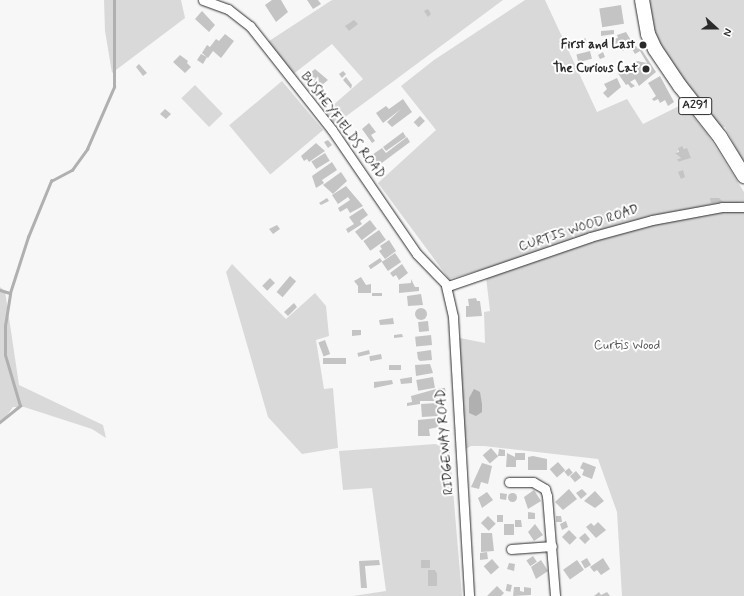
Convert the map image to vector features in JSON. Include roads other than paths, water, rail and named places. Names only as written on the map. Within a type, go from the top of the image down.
[{"type":"main road","name":"A291","points":[[642,0],[648,34],[655,48],[680,86],[720,137],[744,176]]},
{"type":"street","name":"BUSHEYFIELDS ROAD","points":[[203,0],[228,9],[250,26],[332,130],[417,254],[447,287]]},
{"type":"street","name":"CURTIS WOOD ROAD","points":[[447,287],[590,237],[652,220],[722,207],[744,207]]},
{"type":"street","name":"RIDGEWAY ROAD","points":[[447,287],[453,317],[469,596]]},
{"type":"street","points":[[509,482],[533,482],[545,489],[548,496],[555,596]]},
{"type":"street","points":[[511,549],[552,546]]},
{"type":"waterway","points":[[0,422],[20,406],[5,355],[5,326],[10,293],[28,237],[51,181],[72,170],[87,149],[114,87],[114,0]]},
{"type":"waterway","points":[[0,290],[10,293]]},
{"type":"place","name":"First and Last","points":[[643,45]]},
{"type":"place","name":"The Curious Cat","points":[[646,69]]},
{"type":"park label","name":"Curtis Wood","points":[[627,346]]}]
